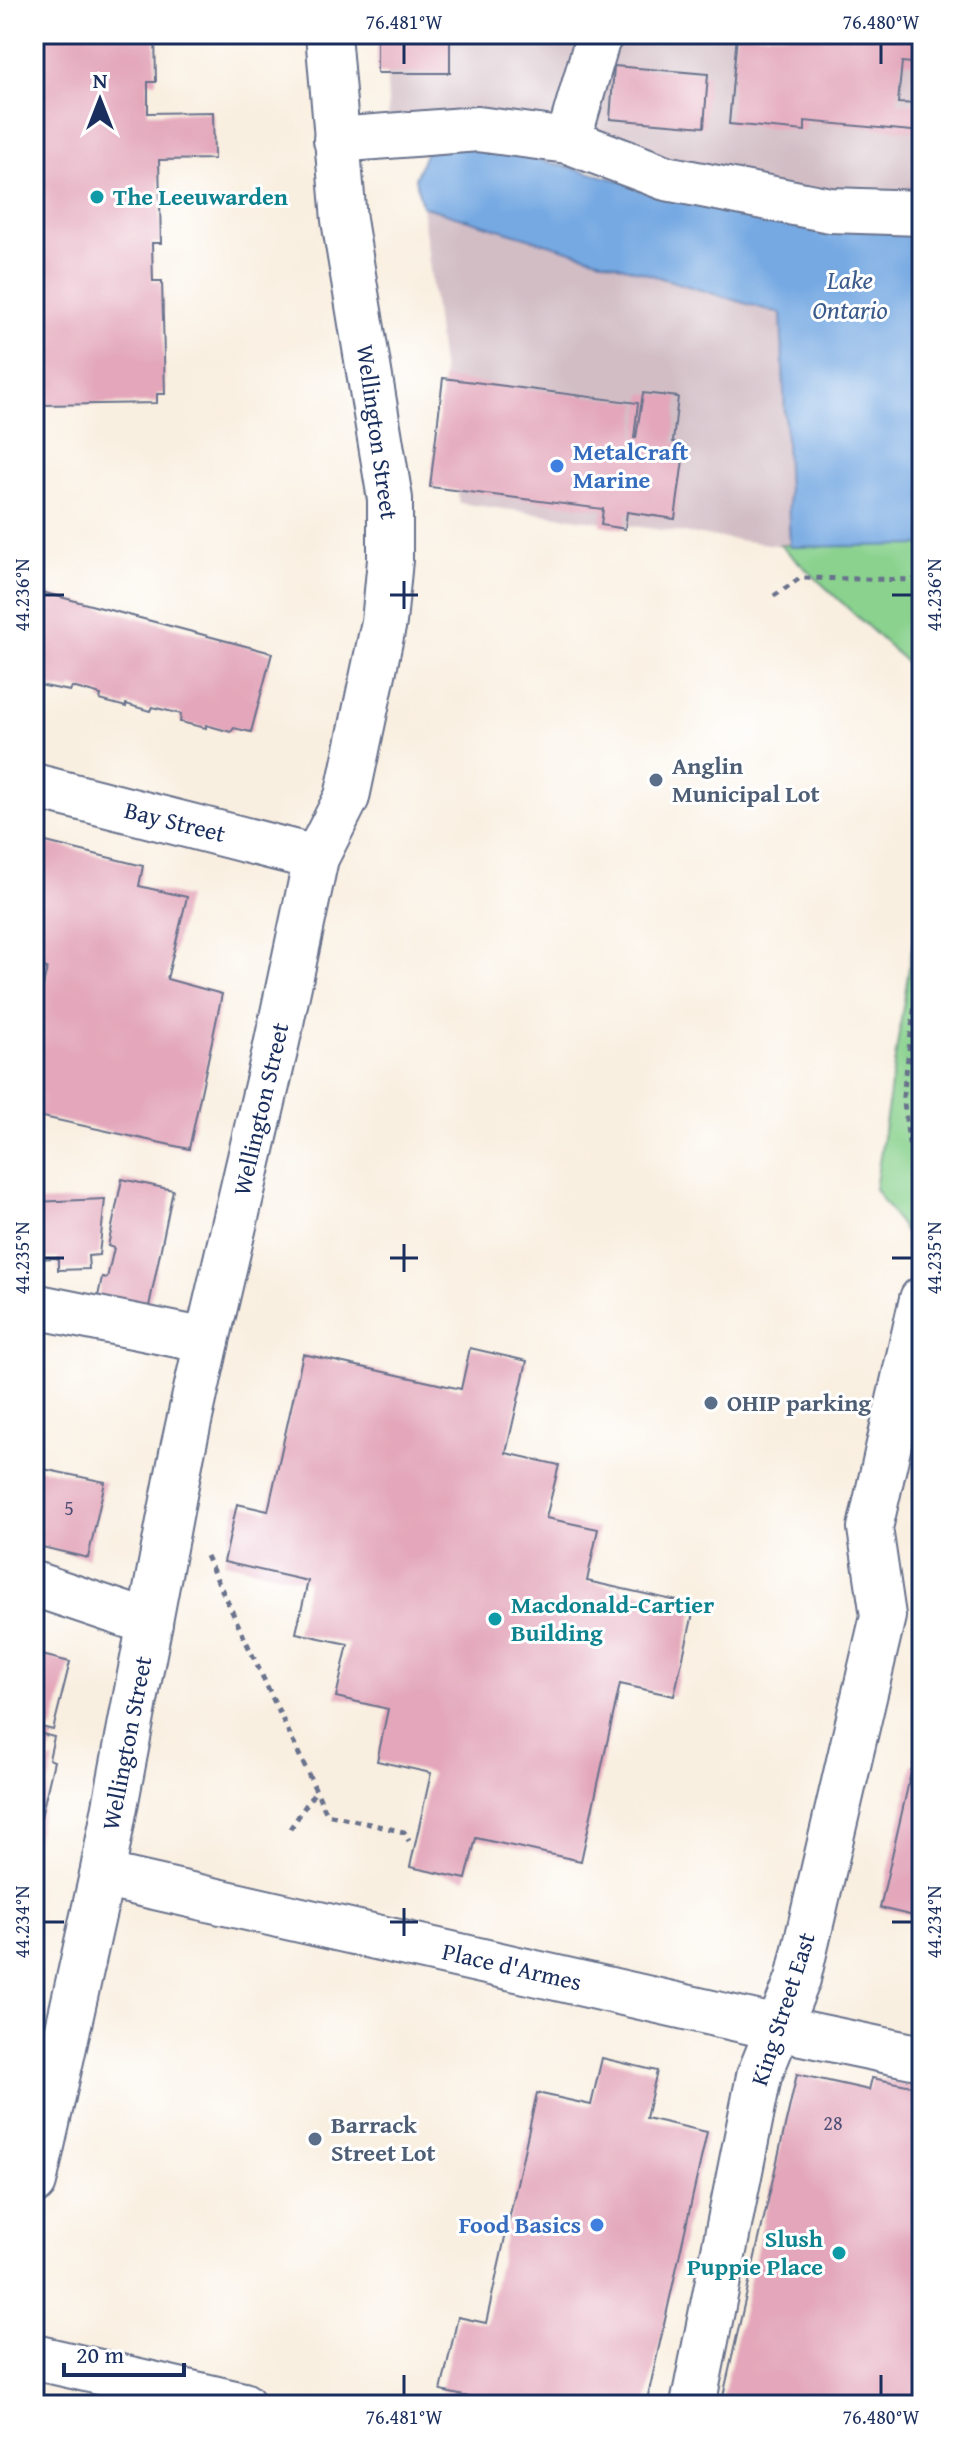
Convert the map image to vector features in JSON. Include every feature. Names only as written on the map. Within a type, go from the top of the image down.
[{"type":"street","name":"Wellington Street","points":[[34,2182],[102,1875],[182,1453],[207,1341],[275,1051],[316,858],[347,797],[384,622],[390,560],[390,499],[344,220],[328,34]]},
{"type":"street","points":[[568,141],[601,34]]},
{"type":"street","points":[[336,140],[478,129],[568,141],[666,178],[830,210],[922,213]]},
{"type":"street","name":"Bay Street","points":[[34,786],[316,858]]},
{"type":"street","name":"King Street East","points":[[693,2405],[759,2076],[798,1979],[883,1616],[870,1528],[922,1299]]},
{"type":"street","points":[[34,1306],[207,1341]]},
{"type":"street","points":[[34,1584],[150,1623]]},
{"type":"street","name":"Place d'Armes","points":[[102,1875],[922,2058]]},
{"type":"street","points":[[34,2357],[243,2405]]},
{"type":"path","points":[[774,596],[800,578],[922,580]]},
{"type":"path","points":[[922,949],[903,1096],[909,1143],[922,1161]]},
{"type":"path","points":[[204,1552],[327,1814],[404,1832],[409,1841]]},
{"type":"path","points":[[290,1829],[316,1790]]},
{"type":"shaded area","points":[[385,34],[922,34],[922,227],[389,127]]},
{"type":"shaded area","points":[[422,206],[781,314],[790,547],[459,503]]},
{"type":"green space","points":[[780,545],[922,545],[922,677]]},
{"type":"green space","points":[[922,883],[922,1256],[875,1189]]},
{"type":"water","name":"Lake Ontario","points":[[463,140],[727,208],[922,230],[922,545],[790,547],[781,314],[422,206],[415,178],[427,149]]},
{"type":"building","name":"The Leeuwarden","points":[[34,34],[155,34],[156,82],[148,82],[148,113],[213,112],[214,159],[159,160],[161,243],[152,243],[153,281],[162,281],[165,394],[157,394],[157,403],[42,405],[42,398],[34,398],[34,288],[39,287],[38,234],[34,234]]},
{"type":"building","points":[[377,34],[450,34],[450,73],[377,73]]},
{"type":"building","points":[[737,34],[922,34],[922,64],[902,62],[898,103],[922,104],[922,132],[805,121],[805,131],[729,124]]},
{"type":"building","points":[[614,66],[708,74],[704,127],[610,119]]},
{"type":"building","name":"MetalCraft Marine","points":[[443,378],[638,403],[634,438],[643,393],[678,397],[673,442],[685,445],[675,519],[627,512],[625,529],[601,525],[603,509],[430,487]]},
{"type":"building","points":[[34,590],[272,653],[251,732],[234,728],[231,732],[206,725],[206,728],[180,722],[181,714],[152,707],[150,711],[126,704],[126,707],[100,700],[101,695],[72,687],[70,691],[34,684]]},
{"type":"building","points":[[34,839],[143,866],[139,886],[187,897],[167,979],[222,994],[189,1149],[34,1115],[34,995],[41,996],[47,968],[34,965]]},
{"type":"building","points":[[122,1179],[173,1190],[146,1321],[95,1311],[102,1277],[107,1278],[114,1248],[108,1246]]},
{"type":"building","points":[[105,1199],[99,1255],[88,1256],[89,1269],[58,1270],[58,1258],[34,1259],[34,1202]]},
{"type":"building","name":"Macdonald-Cartier Building","points":[[470,1348],[527,1361],[506,1453],[559,1465],[546,1518],[598,1529],[587,1581],[695,1605],[674,1696],[620,1684],[581,1861],[476,1838],[466,1879],[410,1867],[431,1773],[377,1761],[388,1709],[336,1697],[348,1644],[296,1633],[308,1581],[224,1562],[237,1504],[268,1511],[303,1354],[461,1389]]},
{"type":"building","points":[[34,1467],[105,1482],[88,1558],[34,1545]]},
{"type":"building","points":[[34,1653],[70,1662],[53,1730],[34,1725]]},
{"type":"building","points":[[34,1732],[54,1737],[49,1759],[54,1761],[35,1843]]},
{"type":"building","points":[[913,1764],[922,1766],[922,1918],[880,1908]]},
{"type":"building","name":"Food Basics","points":[[602,2058],[657,2071],[646,2118],[707,2132],[646,2405],[506,2405],[441,2391],[458,2317],[486,2323],[537,2093],[591,2105]]},
{"type":"building","name":"Slush Puppie Place","points":[[797,2074],[869,2090],[872,2078],[922,2088],[922,2405],[721,2405]]},
{"type":"place","name":"The Leeuwarden","points":[[97,197]]},
{"type":"place","name":"MetalCraft Marine","points":[[557,466]]},
{"type":"place","name":"Anglin Municipal Lot","points":[[656,780]]},
{"type":"place","name":"OHIP parking","points":[[711,1403]]},
{"type":"place","name":"Macdonald-Cartier Building","points":[[495,1619]]},
{"type":"place","name":"Barrack Street Lot","points":[[315,2139]]},
{"type":"place","name":"Food Basics","points":[[597,2225]]},
{"type":"place","name":"Slush Puppie Place","points":[[839,2253]]}]
